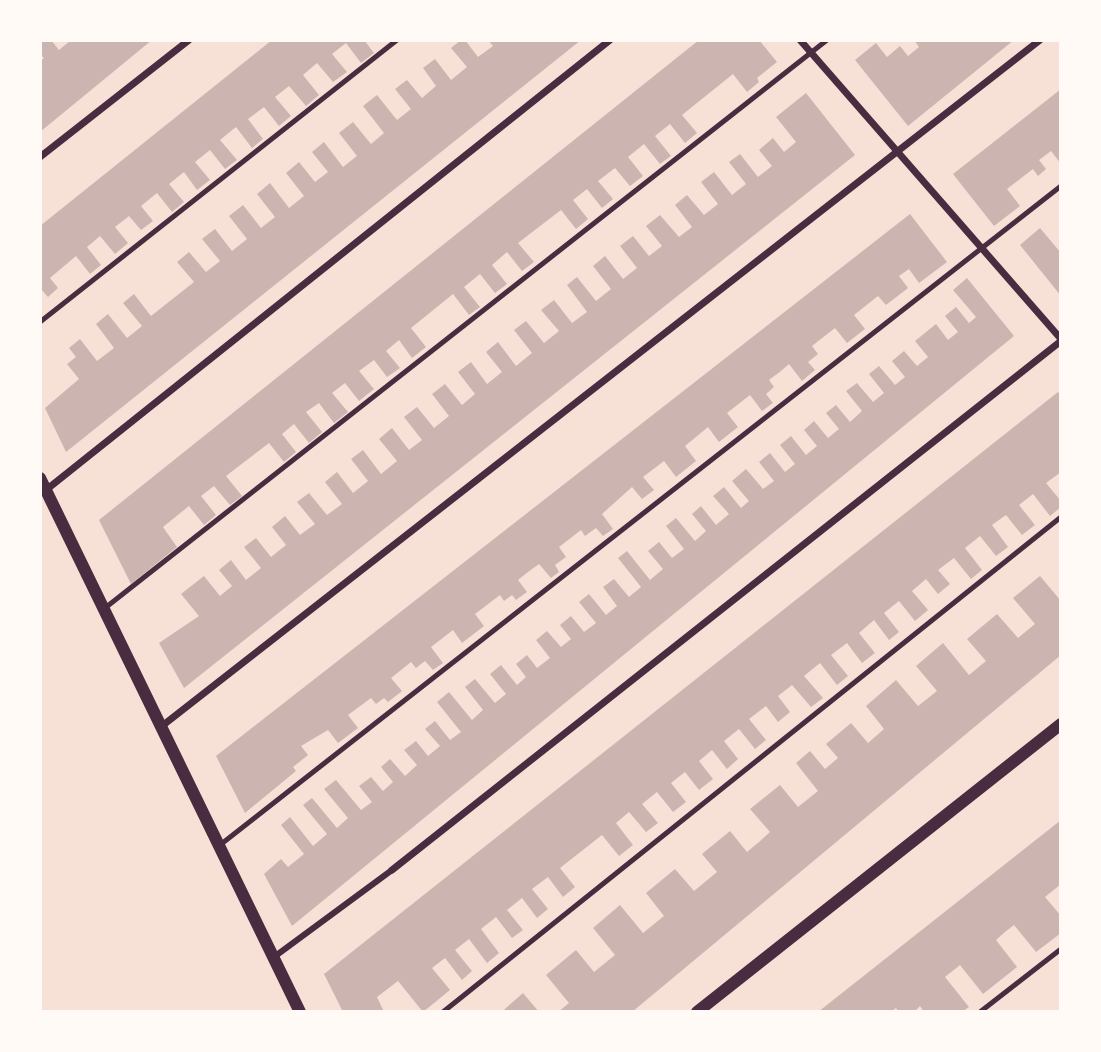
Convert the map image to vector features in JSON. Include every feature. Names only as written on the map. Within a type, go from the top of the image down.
[{"type":"street","points":[[40,157],[189,40]]},
{"type":"street","points":[[300,1012],[43,484],[610,40]]},
{"type":"street","points":[[274,957],[392,870],[1061,340],[800,40]]},
{"type":"street","points":[[162,726],[1040,40]]},
{"type":"street","points":[[697,1012],[1061,724]]},
{"type":"lane","points":[[40,322],[397,40]]},
{"type":"lane","points":[[105,608],[827,40]]},
{"type":"lane","points":[[219,845],[1061,186]]},
{"type":"lane","points":[[443,1012],[1061,517]]},
{"type":"lane","points":[[980,1012],[1061,949]]},
{"type":"building","points":[[40,40],[51,40],[59,50],[71,40],[152,40],[40,132],[40,61],[44,58],[40,54]]},
{"type":"building","points":[[272,40],[364,40],[374,53],[361,63],[346,43],[332,54],[347,72],[333,82],[317,63],[303,75],[319,95],[306,106],[289,86],[275,97],[291,116],[279,126],[264,107],[248,119],[263,139],[252,148],[236,127],[220,140],[237,160],[225,169],[210,150],[195,162],[210,180],[197,190],[184,172],[169,184],[184,202],[172,212],[157,193],[141,206],[153,221],[141,230],[129,216],[115,227],[128,243],[115,254],[100,236],[87,247],[101,265],[90,274],[76,256],[50,278],[58,288],[48,297],[40,288],[40,226]]},
{"type":"building","points":[[465,40],[478,57],[493,46],[488,40],[581,40],[66,452],[45,408],[79,379],[67,364],[76,357],[69,348],[80,339],[97,361],[114,348],[96,324],[108,314],[127,338],[142,326],[123,303],[134,294],[151,316],[194,282],[177,262],[189,252],[206,272],[220,261],[202,239],[215,229],[232,251],[247,239],[229,216],[243,205],[261,228],[275,217],[257,194],[270,183],[289,208],[304,196],[286,173],[299,162],[315,182],[328,172],[312,152],[324,142],[343,167],[357,156],[339,133],[353,122],[371,144],[384,133],[363,106],[377,95],[397,120],[411,109],[395,89],[407,80],[422,98],[436,86],[423,68],[435,59],[451,80],[467,67],[451,48]]},
{"type":"building","points":[[699,40],[759,40],[777,62],[757,78],[759,82],[747,92],[733,74],[682,115],[697,133],[685,143],[670,124],[655,136],[671,156],[660,164],[644,144],[628,157],[643,176],[630,186],[615,168],[598,181],[613,199],[602,208],[587,189],[573,200],[588,219],[576,229],[561,210],[518,243],[534,262],[522,271],[507,252],[492,265],[507,284],[495,293],[480,274],[464,287],[480,307],[469,315],[453,294],[411,328],[426,347],[412,358],[399,340],[386,351],[400,368],[387,377],[374,360],[359,371],[374,389],[359,401],[345,383],[332,393],[348,412],[334,423],[319,403],[306,412],[322,432],[309,443],[294,424],[282,434],[296,452],[284,462],[269,443],[226,476],[242,496],[230,505],[214,486],[201,496],[216,515],[204,525],[189,506],[163,527],[177,547],[131,584],[99,520]]},
{"type":"building","points":[[914,40],[1014,40],[908,126],[855,60],[876,43],[887,57],[900,46],[908,56],[919,47]]},
{"type":"building","points":[[1061,89],[1061,164],[1051,151],[1039,160],[1046,169],[1038,176],[1033,169],[1007,189],[1020,206],[994,226],[953,174]]},
{"type":"building","points":[[806,93],[855,155],[184,688],[159,643],[199,616],[181,594],[204,576],[220,596],[232,586],[219,570],[231,560],[246,580],[261,568],[244,547],[256,538],[271,557],[286,545],[272,527],[285,516],[300,535],[315,524],[297,502],[309,493],[327,515],[342,504],[325,482],[337,472],[353,493],[368,481],[351,459],[363,450],[381,474],[397,461],[379,439],[392,428],[409,450],[422,440],[404,417],[417,407],[434,428],[449,416],[432,394],[445,384],[462,405],[475,394],[458,372],[471,362],[487,384],[502,372],[486,352],[498,342],[516,366],[532,353],[514,330],[526,321],[544,343],[559,331],[541,310],[554,300],[572,323],[587,312],[567,285],[577,277],[596,301],[611,289],[593,266],[605,256],[623,279],[637,268],[620,246],[633,236],[649,256],[662,246],[646,226],[660,215],[679,237],[692,227],[675,205],[687,195],[704,215],[718,204],[701,182],[714,172],[732,195],[746,184],[729,162],[740,154],[758,177],[772,166],[759,150],[773,138],[784,152],[796,142],[776,117]]},
{"type":"building","points":[[910,214],[947,262],[919,283],[909,269],[899,276],[908,288],[886,305],[878,296],[854,315],[865,329],[847,343],[835,328],[812,346],[818,354],[808,362],[815,370],[802,381],[789,364],[769,380],[774,387],[766,394],[773,403],[762,411],[750,395],[727,413],[738,427],[719,442],[708,427],[685,446],[696,461],[676,477],[664,461],[643,477],[654,490],[642,499],[632,487],[602,514],[613,529],[603,536],[596,528],[585,536],[581,530],[559,547],[566,557],[555,565],[559,572],[551,578],[539,564],[518,580],[527,592],[516,600],[512,595],[504,601],[500,595],[475,614],[484,626],[462,643],[453,630],[431,647],[443,663],[433,670],[425,661],[416,668],[411,662],[391,678],[402,691],[388,702],[384,698],[376,704],[371,698],[348,715],[358,728],[338,743],[328,730],[301,746],[308,755],[293,767],[296,771],[245,813],[216,756]]},
{"type":"building","points":[[1040,228],[1061,253],[1061,296],[1020,245]]},
{"type":"building","points":[[967,278],[1014,336],[292,926],[264,874],[281,859],[288,867],[304,854],[281,825],[290,817],[313,846],[327,834],[303,805],[312,798],[337,828],[348,818],[324,789],[336,780],[361,810],[372,802],[359,786],[371,777],[383,791],[393,782],[381,767],[390,759],[405,776],[417,765],[404,750],[416,741],[428,756],[440,746],[425,729],[435,721],[450,740],[461,732],[437,702],[449,692],[472,720],[483,710],[465,687],[475,679],[495,703],[506,694],[490,674],[501,665],[517,685],[526,677],[516,664],[527,655],[537,668],[550,658],[536,640],[547,631],[561,647],[571,639],[560,625],[571,616],[584,632],[596,623],[579,602],[589,594],[606,615],[617,606],[603,587],[614,579],[629,597],[641,587],[618,558],[627,551],[650,580],[663,569],[648,551],[659,542],[672,558],[684,549],[666,526],[676,518],[695,541],[706,531],[692,514],[701,506],[716,525],[729,514],[713,496],[724,487],[741,508],[749,501],[732,481],[746,469],[763,489],[774,481],[759,462],[770,453],[785,472],[795,464],[780,445],[791,436],[806,455],[817,446],[804,430],[814,421],[828,438],[839,429],[826,413],[836,405],[850,422],[862,411],[846,391],[857,383],[873,402],[884,393],[869,374],[879,366],[895,385],[905,377],[892,361],[904,351],[917,366],[928,357],[915,341],[936,324],[948,340],[958,332],[945,316],[956,307],[969,323],[976,317],[953,290]]},
{"type":"building","points":[[1058,392],[1061,395],[1061,472],[1046,483],[1061,501],[1061,507],[1050,516],[1033,494],[1019,505],[1035,525],[1022,535],[1006,515],[992,525],[1008,547],[996,556],[980,536],[965,548],[982,570],[971,579],[954,558],[938,570],[950,584],[938,594],[926,579],[912,591],[928,610],[915,621],[899,601],[884,613],[899,632],[889,640],[874,620],[859,633],[875,653],[862,663],[847,643],[831,655],[848,676],[837,685],[820,663],[804,676],[823,698],[811,707],[792,685],[778,696],[790,712],[778,722],[766,706],[749,719],[766,740],[755,749],[739,729],[724,741],[738,759],[727,769],[712,750],[699,761],[713,779],[699,790],[685,772],[671,783],[686,802],[673,812],[657,792],[642,804],[658,823],[646,832],[629,812],[616,823],[633,845],[619,856],[602,835],[560,868],[575,887],[563,897],[548,877],[532,889],[548,909],[537,918],[522,898],[507,910],[523,930],[512,938],[496,917],[481,929],[499,953],[487,963],[469,939],[455,950],[472,971],[462,980],[445,958],[432,968],[450,990],[423,1012],[398,981],[377,997],[384,1012],[343,1012],[324,974]]},
{"type":"building","points":[[1040,576],[1061,601],[1061,655],[632,1012],[558,1012],[569,1003],[546,975],[576,950],[594,972],[615,955],[593,928],[620,905],[643,933],[664,916],[646,893],[675,869],[694,891],[717,872],[702,854],[730,831],[747,852],[770,832],[750,809],[780,785],[798,807],[818,791],[796,763],[810,751],[825,769],[838,758],[826,744],[851,723],[868,743],[884,729],[866,706],[896,680],[918,706],[937,691],[916,666],[943,643],[969,675],[986,661],[967,639],[997,614],[1018,638],[1035,624],[1013,598]]},
{"type":"building","points":[[1061,820],[1061,884],[1045,897],[1061,916],[1061,933],[1036,952],[1014,925],[1005,932],[996,940],[1017,967],[983,994],[960,965],[945,977],[969,1007],[962,1012],[924,1012],[920,1006],[914,1012],[899,1012],[896,1008],[891,1012],[818,1012]]},
{"type":"building","points":[[523,993],[539,1012],[502,1012],[507,1007]]}]
